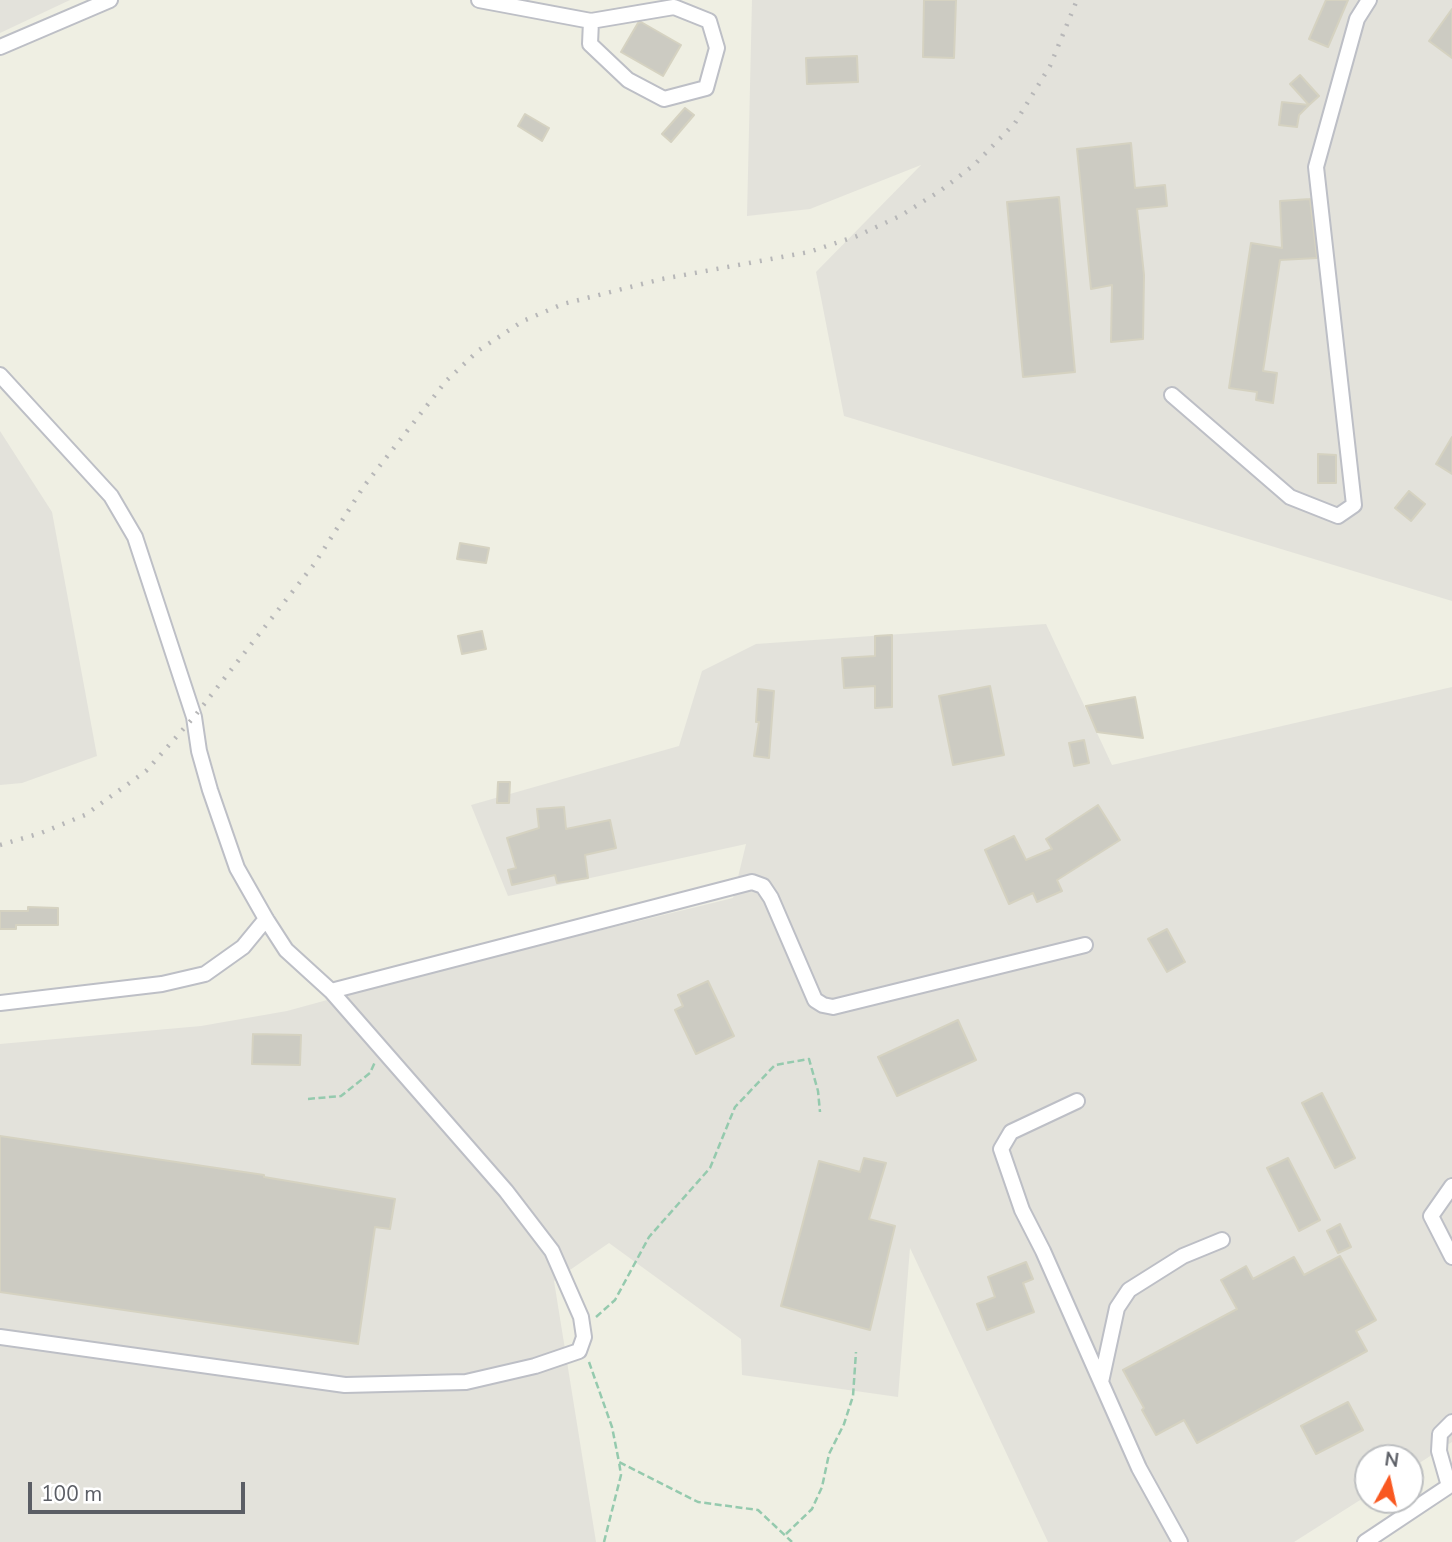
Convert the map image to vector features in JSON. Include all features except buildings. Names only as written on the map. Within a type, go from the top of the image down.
[{"type":"street","points":[[0,47],[110,0]]},
{"type":"street","points":[[479,0],[591,21],[674,7],[709,21],[717,48],[706,88],[664,99],[628,80],[590,44],[591,21]]},
{"type":"street","points":[[1172,395],[1290,497],[1338,516],[1354,505],[1316,167],[1357,19],[1369,0]]},
{"type":"street","points":[[0,375],[111,496],[135,537],[194,716],[199,751],[210,790],[237,868],[266,919],[286,950],[331,991],[506,1191],[552,1251],[581,1317],[584,1337],[579,1351],[535,1366],[466,1382],[345,1385],[0,1337]]},
{"type":"street","points":[[331,991],[752,882],[763,886],[771,898],[816,1000],[833,1007],[1085,945]]},
{"type":"street","points":[[0,1003],[162,984],[205,974],[243,947],[266,919]]},
{"type":"street","points":[[1077,1101],[1011,1132],[1001,1149],[1022,1210],[1043,1251],[1139,1468],[1180,1542]]},
{"type":"street","points":[[1452,1186],[1431,1216],[1452,1256]]},
{"type":"street","points":[[1101,1382],[1117,1308],[1129,1290],[1183,1256],[1222,1240]]},
{"type":"street","points":[[1365,1542],[1450,1485],[1439,1451],[1440,1434],[1452,1422]]},
{"type":"path","points":[[308,1100],[341,1096],[370,1073],[382,1050]]},
{"type":"path","points":[[584,1337],[598,1314],[615,1300],[649,1237],[710,1168],[735,1107],[775,1065],[809,1059],[818,1091],[820,1112]]},
{"type":"path","points":[[786,1534],[812,1509],[821,1487],[829,1454],[844,1424],[853,1396],[856,1352]]},
{"type":"path","points":[[589,1361],[612,1427],[621,1475],[604,1542]]},
{"type":"path","points":[[619,1462],[698,1502],[758,1510],[792,1542]]},
{"type":"shaded area","points":[[0,0],[70,0],[0,33]]},
{"type":"shaded area","points":[[752,0],[1452,0],[1452,601],[844,416],[816,272],[921,165],[810,209],[747,216]]},
{"type":"shaded area","points":[[0,431],[52,512],[97,756],[22,783],[0,785]]},
{"type":"shaded area","points":[[1046,624],[1112,765],[1452,687],[1452,1442],[1424,1460],[1424,1444],[1354,1444],[1354,1504],[1294,1542],[1048,1542],[910,1248],[898,1397],[742,1375],[741,1339],[609,1243],[554,1281],[596,1542],[0,1542],[0,1044],[201,1026],[287,1011],[422,974],[733,898],[746,844],[508,896],[471,805],[679,746],[702,671],[756,644]]},
{"type":"railway","points":[[0,845],[41,833],[85,815],[146,771],[194,717],[315,563],[364,486],[446,381],[479,350],[523,321],[563,304],[662,279],[809,252],[857,236],[900,216],[940,191],[974,165],[1015,123],[1050,66],[1077,0]]}]
